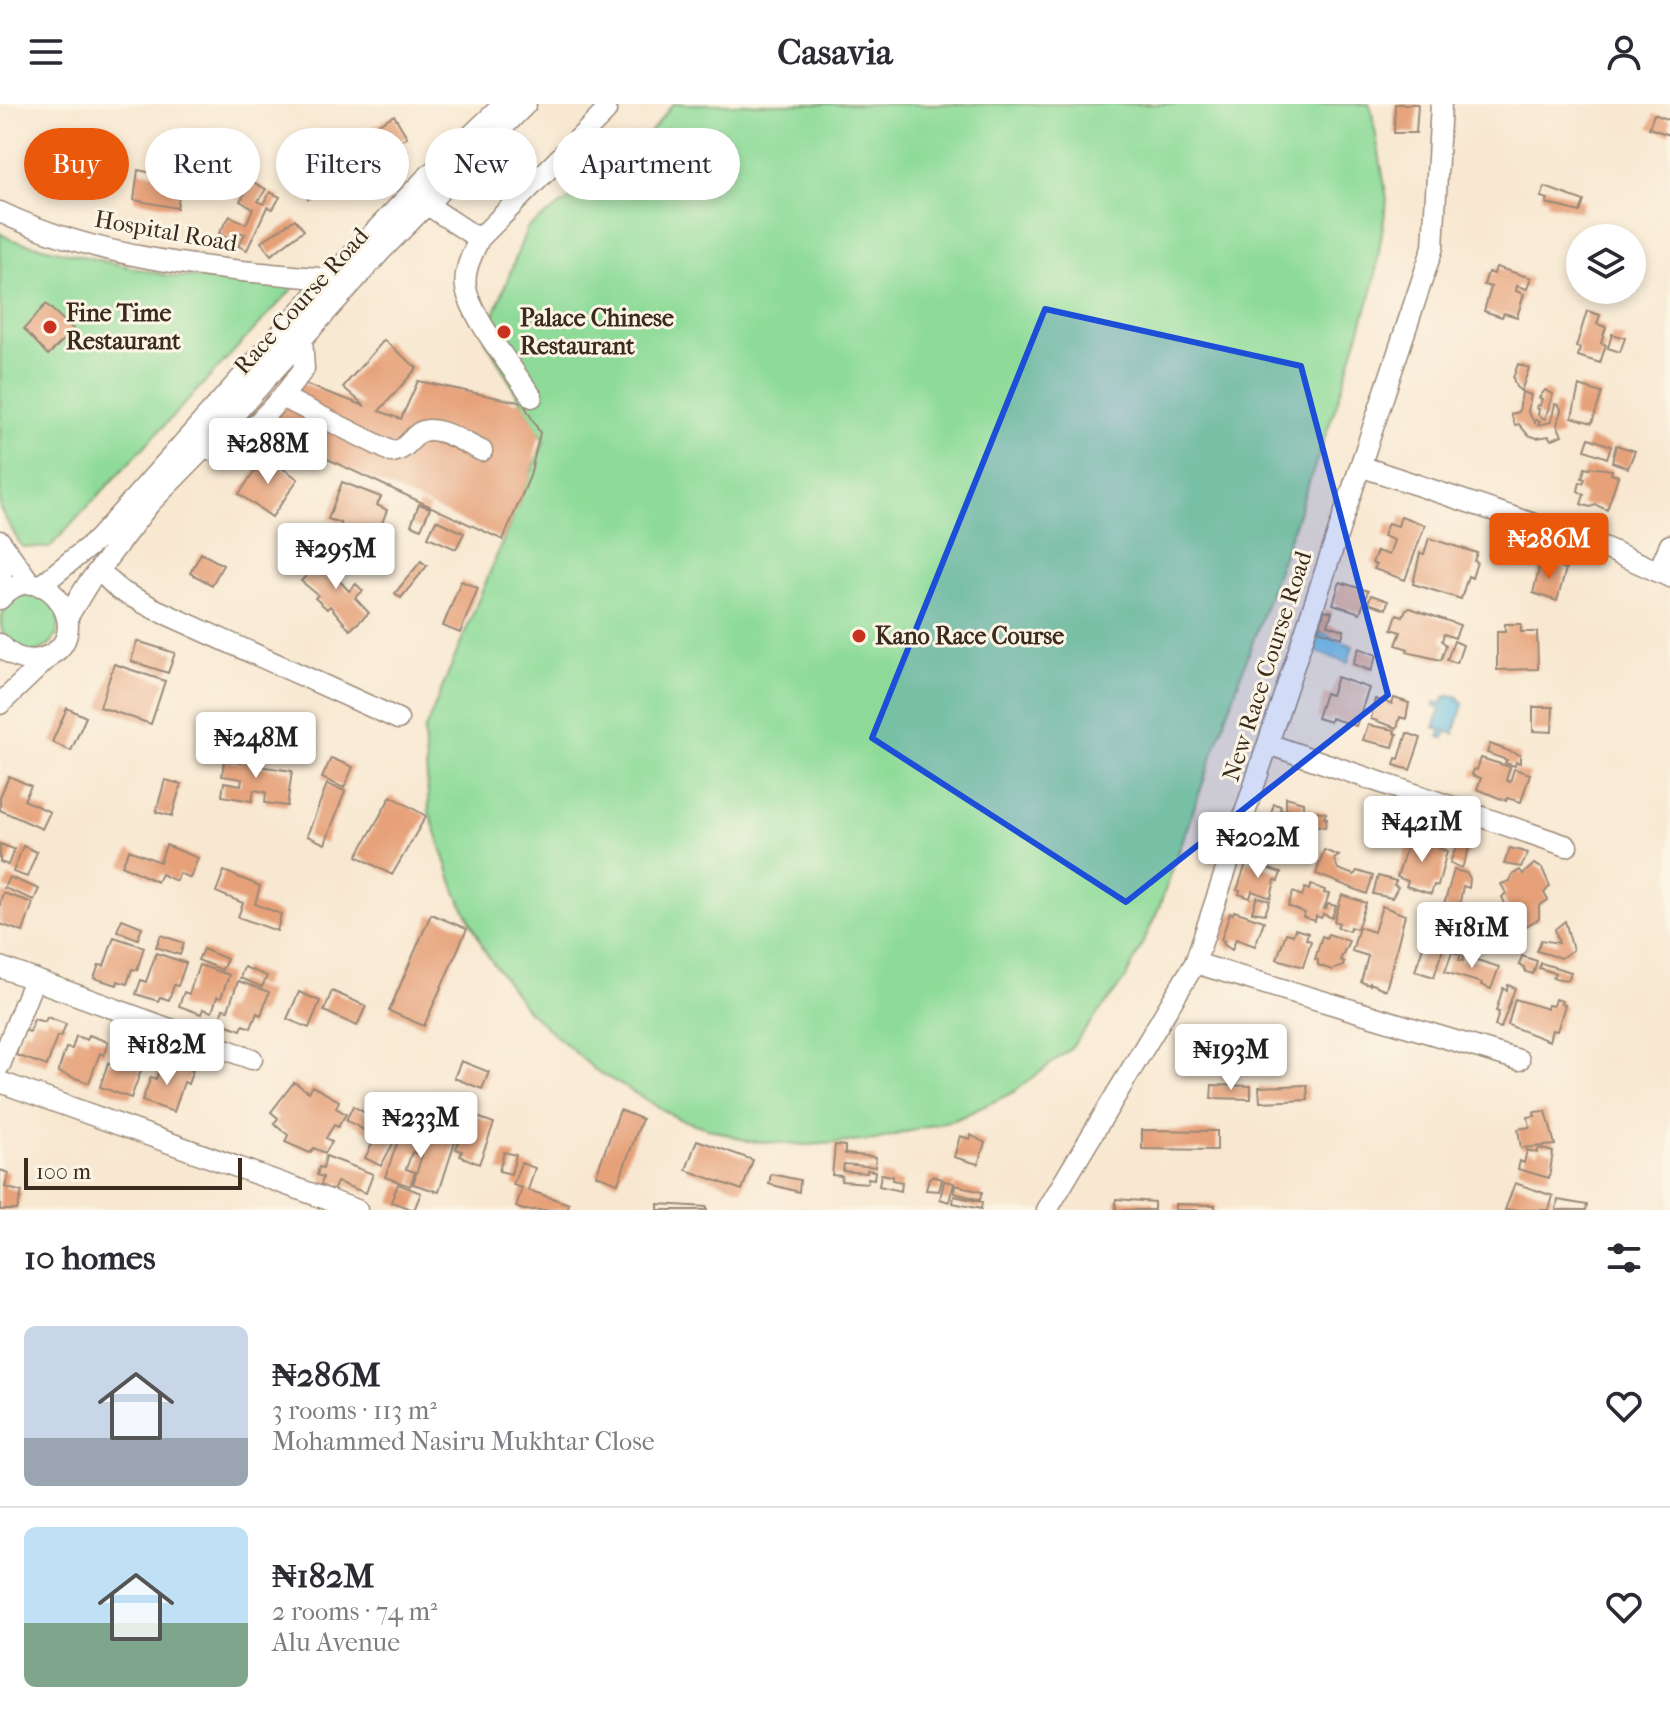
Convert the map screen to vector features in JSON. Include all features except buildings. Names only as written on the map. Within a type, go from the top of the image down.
[{"type":"street","name":"Race Course Road","points":[[1,598],[16,587],[36,585],[98,539],[329,279],[425,179],[504,104]]},
{"type":"street","name":"Race Course Road","points":[[57,649],[67,629],[67,618],[150,503],[426,204],[526,104]]},
{"type":"street","name":"New Race Course Road","points":[[1047,1210],[1195,963],[1433,247],[1441,104]]},
{"type":"street","points":[[532,397],[477,314],[466,289],[466,270],[479,239],[606,111]]},
{"type":"street","points":[[426,204],[479,239]]},
{"type":"street","name":"Hospital Road","points":[[0,212],[36,229],[120,254],[245,272],[329,279]]},
{"type":"street","points":[[203,449],[223,453],[232,450],[282,397],[304,369],[302,338]]},
{"type":"street","points":[[282,397],[392,452],[408,445],[421,431],[433,429],[482,451]]},
{"type":"street","points":[[1360,466],[1603,547],[1664,575],[1670,545]]},
{"type":"street","points":[[0,542],[36,585],[56,595],[64,605],[67,618]]},
{"type":"street","points":[[0,542],[1,598]]},
{"type":"street","points":[[99,570],[119,590],[155,609],[398,719]]},
{"type":"street","points":[[0,644],[18,658],[32,660],[45,657],[57,649]]},
{"type":"street","points":[[0,704],[57,649]]},
{"type":"street","points":[[1268,744],[1567,846]]},
{"type":"street","points":[[1195,963],[1519,1060]]},
{"type":"street","points":[[0,967],[252,1059]]},
{"type":"street","points":[[0,1065],[34,979]]},
{"type":"street","points":[[0,1082],[357,1210]]},
{"type":"highlighted area","points":[[1045,309],[1301,366],[1388,695],[1126,902],[872,738]]},
{"type":"green space","name":"Kano Race Course","points":[[673,104],[1369,104],[1372,112],[1387,199],[1374,284],[1338,400],[1157,913],[1126,978],[1069,1050],[1014,1092],[957,1119],[875,1140],[808,1145],[748,1141],[679,1119],[595,1070],[527,1010],[486,953],[456,892],[429,811],[424,732],[544,441],[485,339],[527,228],[569,200],[740,200],[740,128],[654,128]]},
{"type":"green space","points":[[0,233],[12,240],[169,276],[298,283],[49,548],[22,547],[0,509]]},
{"type":"green space","points":[[30,594],[41,596],[50,603],[57,612],[57,634],[50,643],[41,650],[30,652],[19,650],[10,643],[3,634],[1,623],[3,612],[10,603],[19,596]]},
{"type":"water","points":[[1320,632],[1353,646],[1348,663],[1314,651]]},
{"type":"water","points":[[1457,696],[1463,704],[1454,734],[1446,731],[1444,738],[1439,737],[1442,730],[1434,727],[1441,709],[1434,706],[1435,702],[1442,704],[1445,697]]},
{"type":"place","name":"Fine Time Restaurant","points":[[50,327]]},
{"type":"place","name":"Palace Chinese Restaurant","points":[[504,332]]},
{"type":"place","name":"Kano Race Course","points":[[859,636]]}]
